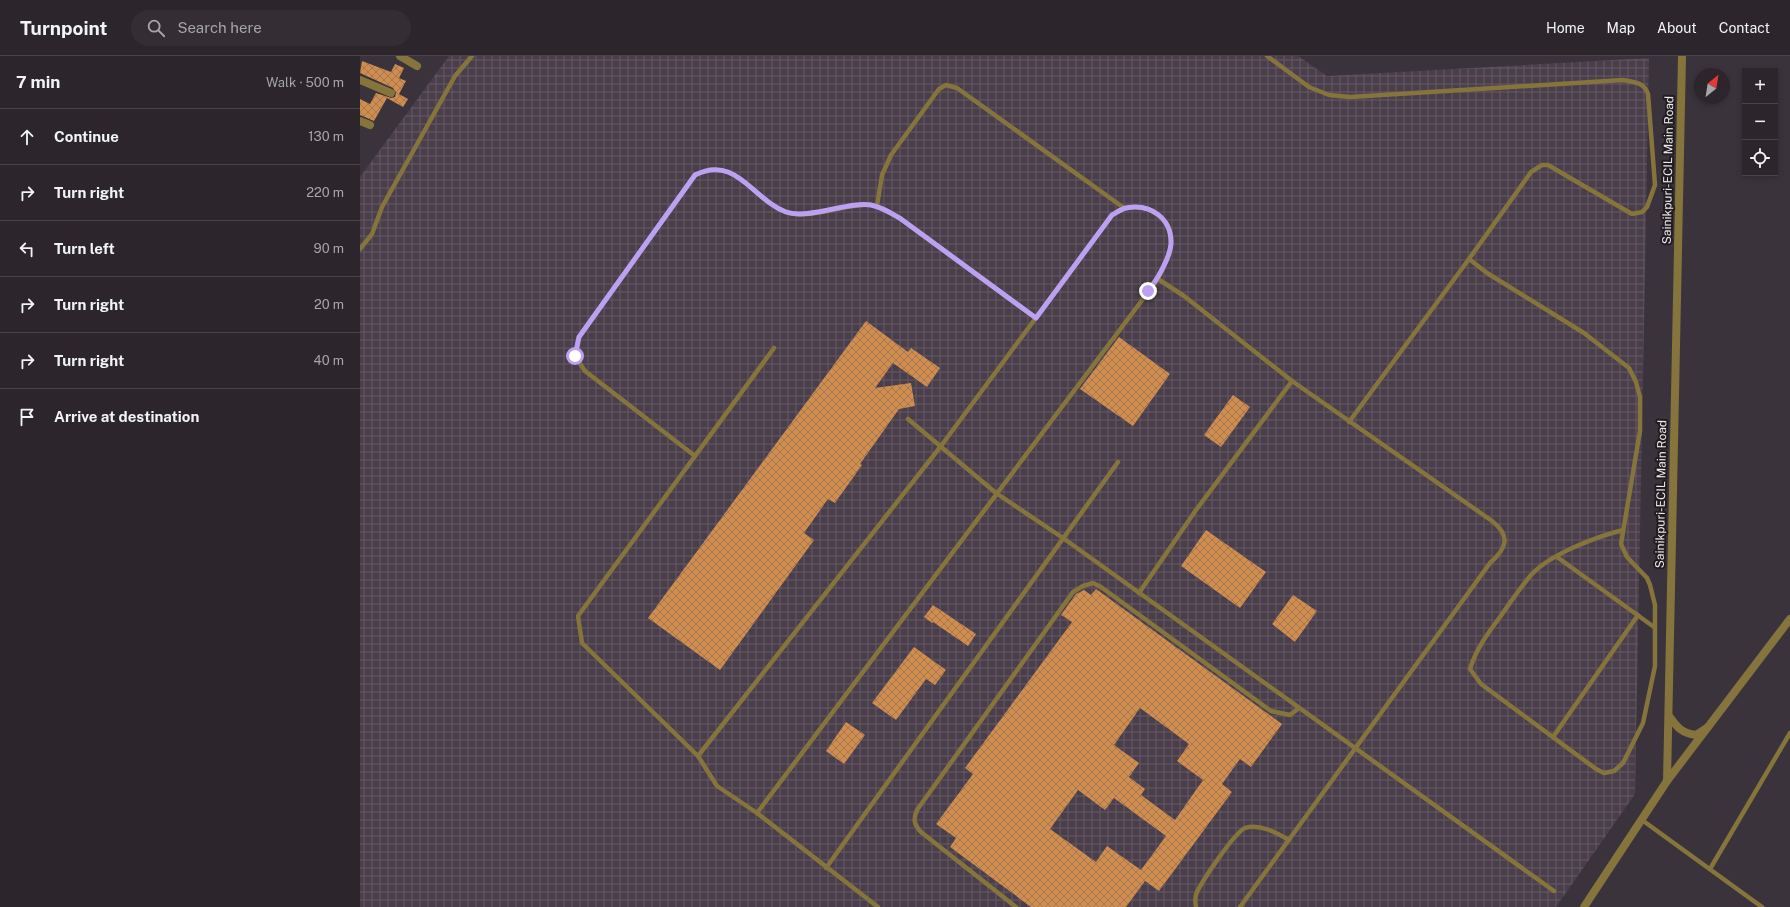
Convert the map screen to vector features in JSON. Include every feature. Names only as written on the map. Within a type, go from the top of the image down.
[{"type":"street","points":[[400,56],[417,66]]},
{"type":"street","name":"Sainikpuri-ECIL Main Road","points":[[1668,780],[1682,56]]},
{"type":"street","points":[[360,80],[391,93]]},
{"type":"street","points":[[360,121],[370,126]]},
{"type":"street","points":[[1584,907],[1668,780],[1790,619]]},
{"type":"street","points":[[1669,716],[1676,726],[1685,733],[1696,735],[1708,727]]},
{"type":"lane","points":[[360,248],[372,234],[382,207],[455,76],[472,56]]},
{"type":"lane","points":[[1267,56],[1309,87],[1329,95],[1350,97],[1623,80],[1638,82],[1646,87],[1648,94],[1655,185],[1647,207],[1642,212],[1632,214],[1548,165],[1542,165],[1531,172],[1349,422]]},
{"type":"lane","points":[[876,206],[882,175],[891,155],[939,89],[946,85],[957,88],[1124,208]]},
{"type":"lane","points":[[695,456],[585,371],[575,356],[579,337],[695,175],[704,170],[722,169],[737,175],[771,205],[788,213],[811,213],[869,205],[876,206],[901,219],[1036,318]]},
{"type":"lane","points":[[698,756],[941,446],[1112,215],[1124,208],[1141,207],[1159,214],[1170,228],[1171,245],[1158,279],[757,813]]},
{"type":"lane","points":[[1469,259],[1487,273],[1584,333],[1629,368],[1636,382],[1640,397],[1640,430],[1621,544],[1623,551],[1647,578],[1650,585],[1655,605],[1655,666],[1643,724],[1623,763],[1614,771],[1604,773],[1596,769],[1481,684],[1470,669],[1474,657],[1488,633],[1532,574],[1542,565],[1594,538],[1623,530]]},
{"type":"lane","points":[[1158,279],[1184,296],[1292,382],[1492,521],[1504,535],[1504,544],[1501,553],[1490,563],[1240,907]]},
{"type":"lane","points":[[774,348],[578,616],[582,643],[698,756],[717,786],[757,813],[878,907]]},
{"type":"lane","points":[[1139,593],[1196,510],[1292,382]]},
{"type":"lane","points":[[908,419],[996,493],[1063,538],[1554,891]]},
{"type":"lane","points":[[826,868],[1118,462]]},
{"type":"lane","points":[[1557,557],[1654,627]]},
{"type":"lane","points":[[1016,907],[915,827],[914,817],[1073,592],[1083,586],[1093,583],[1101,587],[1271,711],[1290,716],[1299,708]]},
{"type":"lane","points":[[1553,737],[1638,615]]},
{"type":"lane","points":[[1710,870],[1790,733]]},
{"type":"lane","points":[[1642,820],[1762,907]]},
{"type":"lane","points":[[1196,907],[1197,893],[1235,835],[1245,828],[1254,827],[1272,831],[1289,840]]},
{"type":"shaded area","points":[[449,56],[1298,56],[1327,76],[1649,58],[1635,794],[1556,907],[360,907],[360,177]]},
{"type":"building","points":[[362,61],[391,72],[395,64],[404,68],[399,78],[406,81],[399,94],[408,99],[403,107],[387,98],[374,121],[360,115],[360,99],[370,104],[376,93],[391,98],[395,97],[396,93],[393,88],[360,73]]},
{"type":"building","points":[[866,321],[908,352],[911,348],[940,368],[927,387],[893,363],[875,388],[911,383],[915,406],[899,409],[860,464],[862,465],[835,503],[828,499],[804,533],[814,540],[720,670],[648,618]]},
{"type":"building","points":[[1119,337],[1170,374],[1133,426],[1080,389]]},
{"type":"building","points":[[1233,395],[1250,407],[1221,447],[1204,435]]},
{"type":"building","points":[[1206,530],[1266,572],[1240,608],[1181,566]]},
{"type":"building","points":[[1096,589],[1282,724],[1251,767],[1240,759],[1222,784],[1232,792],[1159,891],[1145,881],[1126,907],[1031,907],[950,847],[956,838],[936,824],[973,774],[965,768],[1072,622],[1061,615],[1076,594],[1084,590],[1091,595]],"holes":[[[1140,708],[1189,744],[1177,761],[1203,780],[1175,820],[1141,795],[1145,789],[1129,777],[1139,763],[1114,745]],[[1078,790],[1105,810],[1114,798],[1166,836],[1141,870],[1107,846],[1096,862],[1050,829]]]},
{"type":"building","points":[[1293,595],[1317,611],[1295,642],[1272,624]]},
{"type":"building","points":[[933,605],[976,634],[968,646],[924,617]]},
{"type":"building","points":[[914,647],[946,670],[935,685],[926,679],[896,720],[872,703]]},
{"type":"building","points":[[846,722],[865,735],[844,764],[826,751]]},
{"type":"route","points":[[575,356],[579,337],[695,175],[704,170],[722,169],[737,175],[771,205],[788,213],[811,213],[869,205],[881,208],[901,219],[1036,318],[1112,215],[1124,208],[1141,207],[1159,214],[1170,228],[1171,245],[1158,279],[1148,291]]}]
